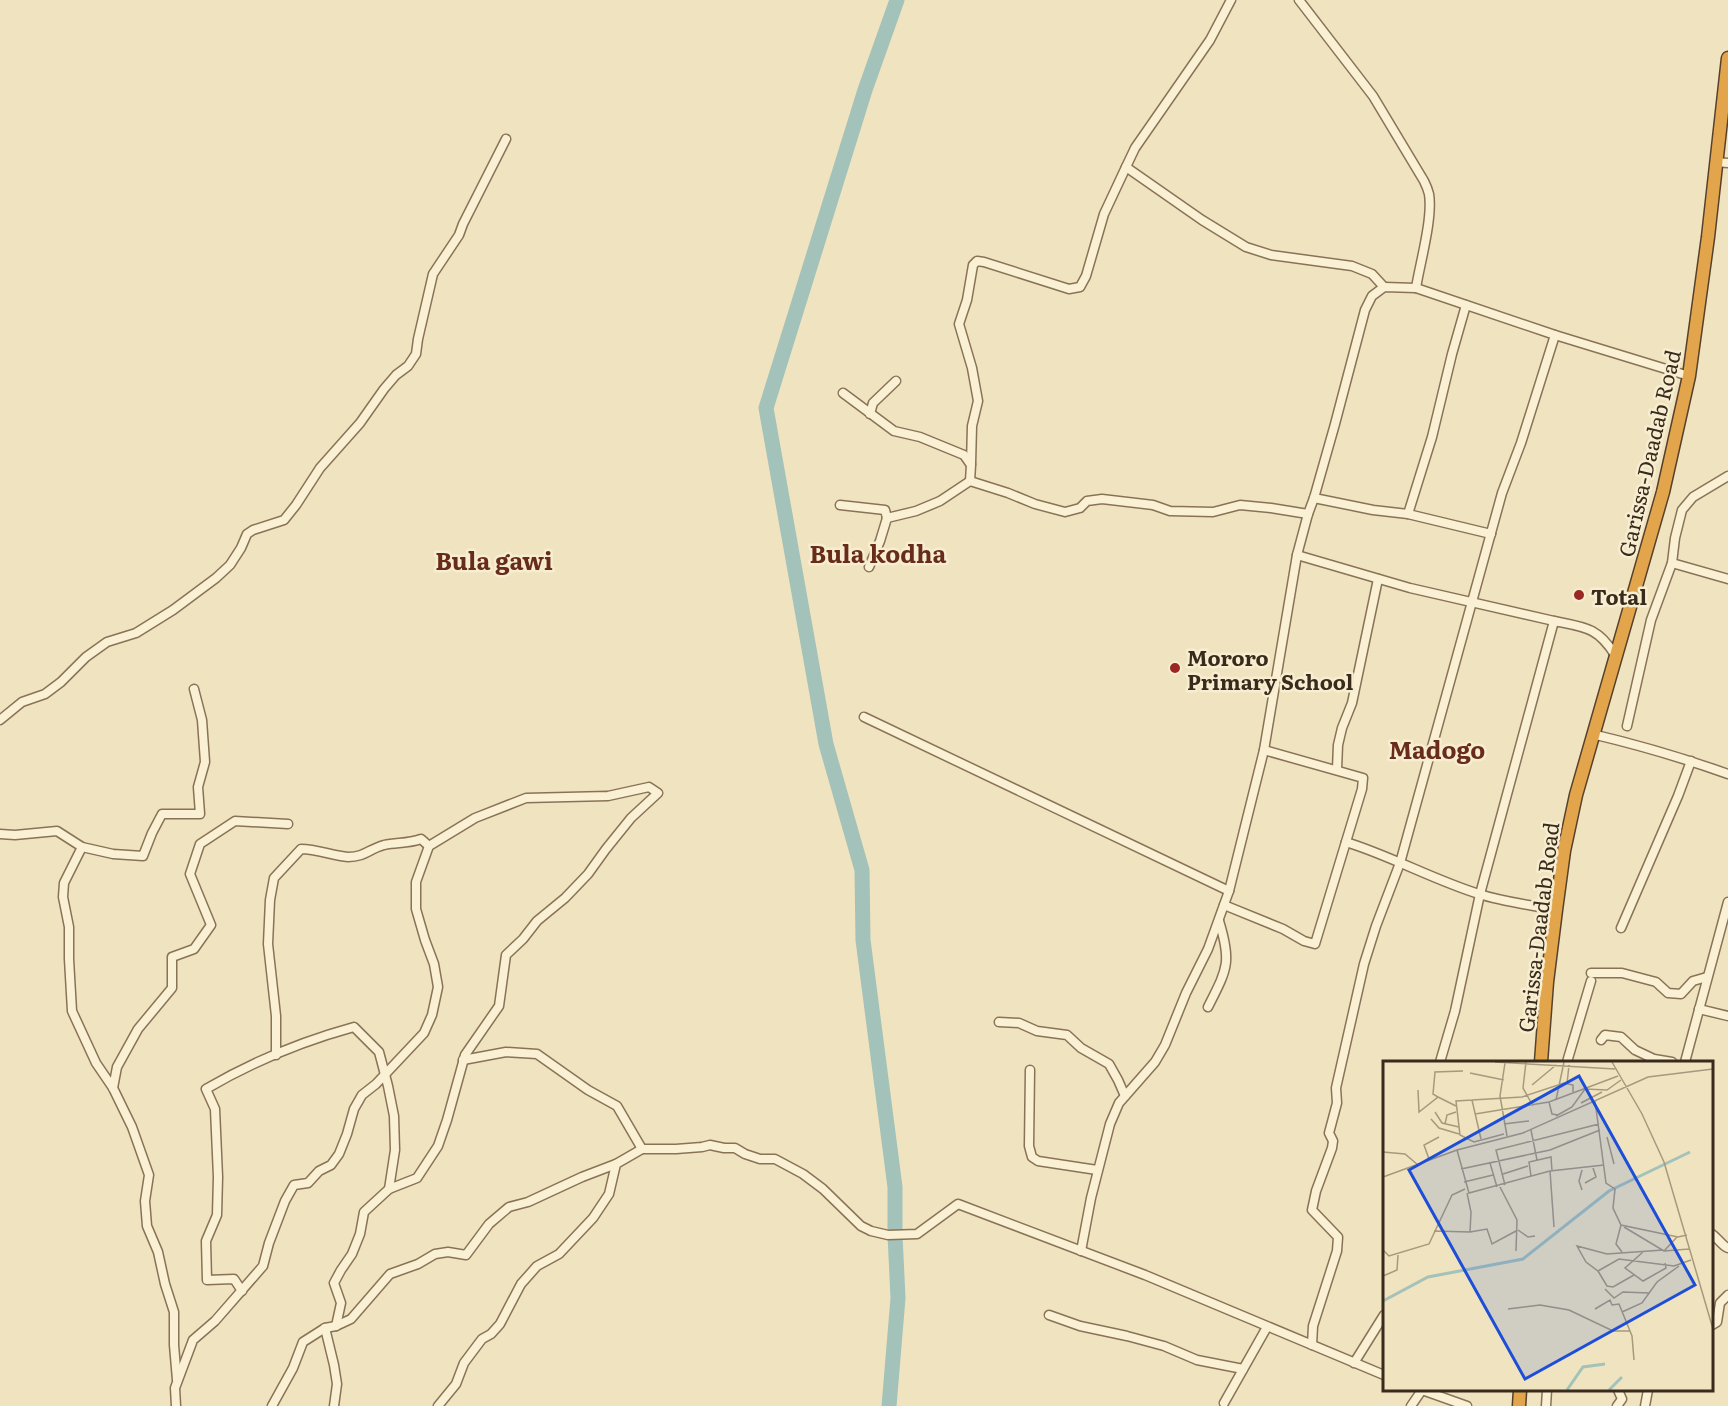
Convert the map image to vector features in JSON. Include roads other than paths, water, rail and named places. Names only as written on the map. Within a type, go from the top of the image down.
[{"type":"highway","name":"Garissa-Daadab Road","points":[[1540,1061],[1556,910],[1564,851],[1576,795],[1663,492],[1689,376],[1708,237],[1722,162],[1728,58]]},
{"type":"highway","points":[[1519,1406],[1520,1391]]},
{"type":"street","points":[[970,481],[972,426],[978,401],[972,368],[959,324],[967,300],[973,265],[977,261],[984,261],[1069,289],[1080,286],[1086,276],[1108,201],[1135,148],[1214,34],[1231,0]]},
{"type":"street","points":[[1299,0],[1373,96],[1429,193],[1430,207],[1416,288]]},
{"type":"street","points":[[0,720],[22,702],[45,694],[61,682],[86,657],[107,642],[136,633],[173,610],[216,578],[230,565],[248,534],[253,530],[284,520],[320,468],[360,423],[384,388],[408,366],[416,354],[433,274],[459,235],[506,140]]},
{"type":"street","points":[[1126,167],[1202,220],[1246,247],[1271,255],[1361,268],[1372,274],[1384,287]]},
{"type":"street","points":[[1081,1251],[1090,1198],[1110,1124],[1119,1103],[1155,1062],[1165,1045],[1186,993],[1208,949],[1229,891],[1264,750],[1297,555],[1365,310],[1372,296],[1384,287],[1416,288],[1555,335],[1689,376]]},
{"type":"street","points":[[1408,514],[1432,437],[1466,305]]},
{"type":"street","points":[[1312,1345],[1313,1326],[1336,1251],[1338,1237],[1312,1210],[1316,1191],[1332,1148],[1333,1141],[1329,1133],[1337,1102],[1336,1088],[1364,964],[1400,863],[1502,493],[1521,443],[1555,335]]},
{"type":"street","points":[[870,414],[873,403],[896,381]]},
{"type":"street","points":[[843,393],[894,431],[920,437],[955,450],[964,455],[971,465]]},
{"type":"street","points":[[1627,726],[1651,620],[1672,563],[1674,538],[1682,510],[1693,497],[1728,476]]},
{"type":"street","points":[[970,481],[1065,512],[1080,508],[1087,501],[1102,499],[1154,505],[1170,511],[1213,512],[1240,505],[1308,514]]},
{"type":"street","points":[[887,518],[916,511],[940,501],[970,481]]},
{"type":"street","points":[[1314,498],[1364,509],[1408,514],[1491,534]]},
{"type":"street","points":[[840,505],[885,510],[887,518],[869,567]]},
{"type":"street","points":[[1297,555],[1471,603],[1583,627],[1606,640],[1615,655]]},
{"type":"street","points":[[1672,563],[1728,579]]},
{"type":"street","points":[[1337,769],[1338,745],[1352,703],[1378,579]]},
{"type":"street","points":[[1440,1061],[1455,1011],[1480,894],[1554,621]]},
{"type":"street","points":[[0,834],[15,836],[57,831],[82,847],[113,854],[143,856],[162,814],[200,814],[198,787],[205,762],[202,720],[194,689]]},
{"type":"street","points":[[864,717],[1229,891]]},
{"type":"street","points":[[1592,734],[1633,743],[1728,774]]},
{"type":"street","points":[[1224,905],[1315,944],[1362,789],[1363,778],[1264,750]]},
{"type":"street","points":[[1621,928],[1691,761]]},
{"type":"street","points":[[176,1406],[175,1388],[193,1340],[215,1321],[263,1266],[285,1201],[294,1185],[308,1183],[319,1171],[331,1165],[339,1154],[354,1109],[362,1095],[424,1033],[432,1015],[438,987],[434,964],[416,909],[416,882],[429,846],[475,818],[526,798],[608,796],[648,787],[658,793],[631,818],[588,874],[565,898],[537,921],[506,955],[499,1006],[465,1055],[438,1146],[417,1178],[389,1189],[364,1212],[360,1234],[352,1254],[334,1283],[341,1303],[336,1326]]},
{"type":"street","points":[[113,1088],[117,1067],[138,1029],[172,988],[172,957],[194,949],[211,925],[189,874],[200,844],[235,821],[288,824]]},
{"type":"street","points":[[276,1055],[276,1016],[268,944],[270,900],[274,878],[301,849],[314,849],[346,857],[364,855],[375,847],[421,839],[429,846]]},
{"type":"street","points":[[1346,842],[1480,894],[1556,910]]},
{"type":"street","points":[[82,847],[64,883],[63,897],[69,927],[72,1011],[96,1062],[113,1088],[132,1127],[149,1175],[145,1201],[147,1226],[158,1252],[174,1312],[177,1383]]},
{"type":"street","points":[[1685,1061],[1728,902]]},
{"type":"street","points":[[1208,1007],[1224,974],[1227,958],[1226,942],[1219,920]]},
{"type":"street","points":[[1567,1061],[1591,977],[1622,973],[1656,982],[1668,993],[1681,994],[1692,981],[1707,976]]},
{"type":"street","points":[[1699,1009],[1728,1016]]},
{"type":"street","points":[[999,1022],[1019,1023],[1037,1031],[1067,1035],[1081,1048],[1109,1064],[1125,1096]]},
{"type":"street","points":[[242,1291],[234,1279],[207,1280],[206,1241],[216,1215],[218,1178],[215,1109],[206,1089],[276,1055],[324,1035],[354,1027],[379,1053],[388,1086],[394,1116],[395,1150],[389,1189]]},
{"type":"street","points":[[1601,1040],[1605,1035],[1621,1037],[1635,1050],[1654,1059],[1666,1061]]},
{"type":"street","points":[[463,1060],[506,1052],[537,1054],[588,1090],[617,1106],[642,1149]]},
{"type":"street","points":[[1030,1070],[1029,1146],[1032,1157],[1038,1161],[1097,1170]]},
{"type":"street","points":[[272,1406],[293,1368],[303,1342],[325,1328],[351,1319],[390,1274],[418,1264],[435,1254],[448,1252],[466,1255],[489,1224],[509,1207],[528,1202],[616,1164],[642,1149],[710,1145],[735,1148],[760,1159],[775,1159],[803,1174],[823,1189],[861,1226],[871,1231],[888,1235],[917,1234],[958,1204],[1208,1301],[1383,1375]]},
{"type":"street","points":[[438,1406],[456,1384],[464,1363],[482,1339],[491,1334],[500,1324],[521,1284],[537,1266],[559,1254],[594,1218],[609,1194],[616,1164]]},
{"type":"street","points":[[1713,1235],[1723,1246],[1728,1248]]},
{"type":"street","points":[[1713,1324],[1717,1322],[1720,1303],[1728,1295]]},
{"type":"street","points":[[1720,1303],[1728,1310]]},
{"type":"street","points":[[1049,1315],[1080,1326],[1164,1346],[1197,1360],[1243,1368]]},
{"type":"street","points":[[1354,1363],[1383,1317]]},
{"type":"street","points":[[1224,1403],[1267,1327]]},
{"type":"street","points":[[325,1328],[337,1384],[334,1406]]},
{"type":"street","points":[[1411,1406],[1421,1391]]},
{"type":"street","points":[[1427,1391],[1467,1406]]},
{"type":"street","points":[[1546,1406],[1547,1391]]},
{"type":"street","points":[[1617,1406],[1622,1399],[1619,1391]]},
{"type":"street","points":[[1645,1406],[1647,1391]]},
{"type":"waterway","points":[[889,1406],[898,1298],[895,1187],[863,940],[862,870],[826,744],[766,408],[865,90],[897,0]]},
{"type":"place","name":"Total","points":[[1579,595]]},
{"type":"place","name":"Mororo Primary School","points":[[1175,668]]},
{"type":"district","name":"Bula kodha","points":[[878,552]]},
{"type":"district","name":"Bula gawi","points":[[494,559]]},
{"type":"district","name":"Madogo","points":[[1437,748]]}]
